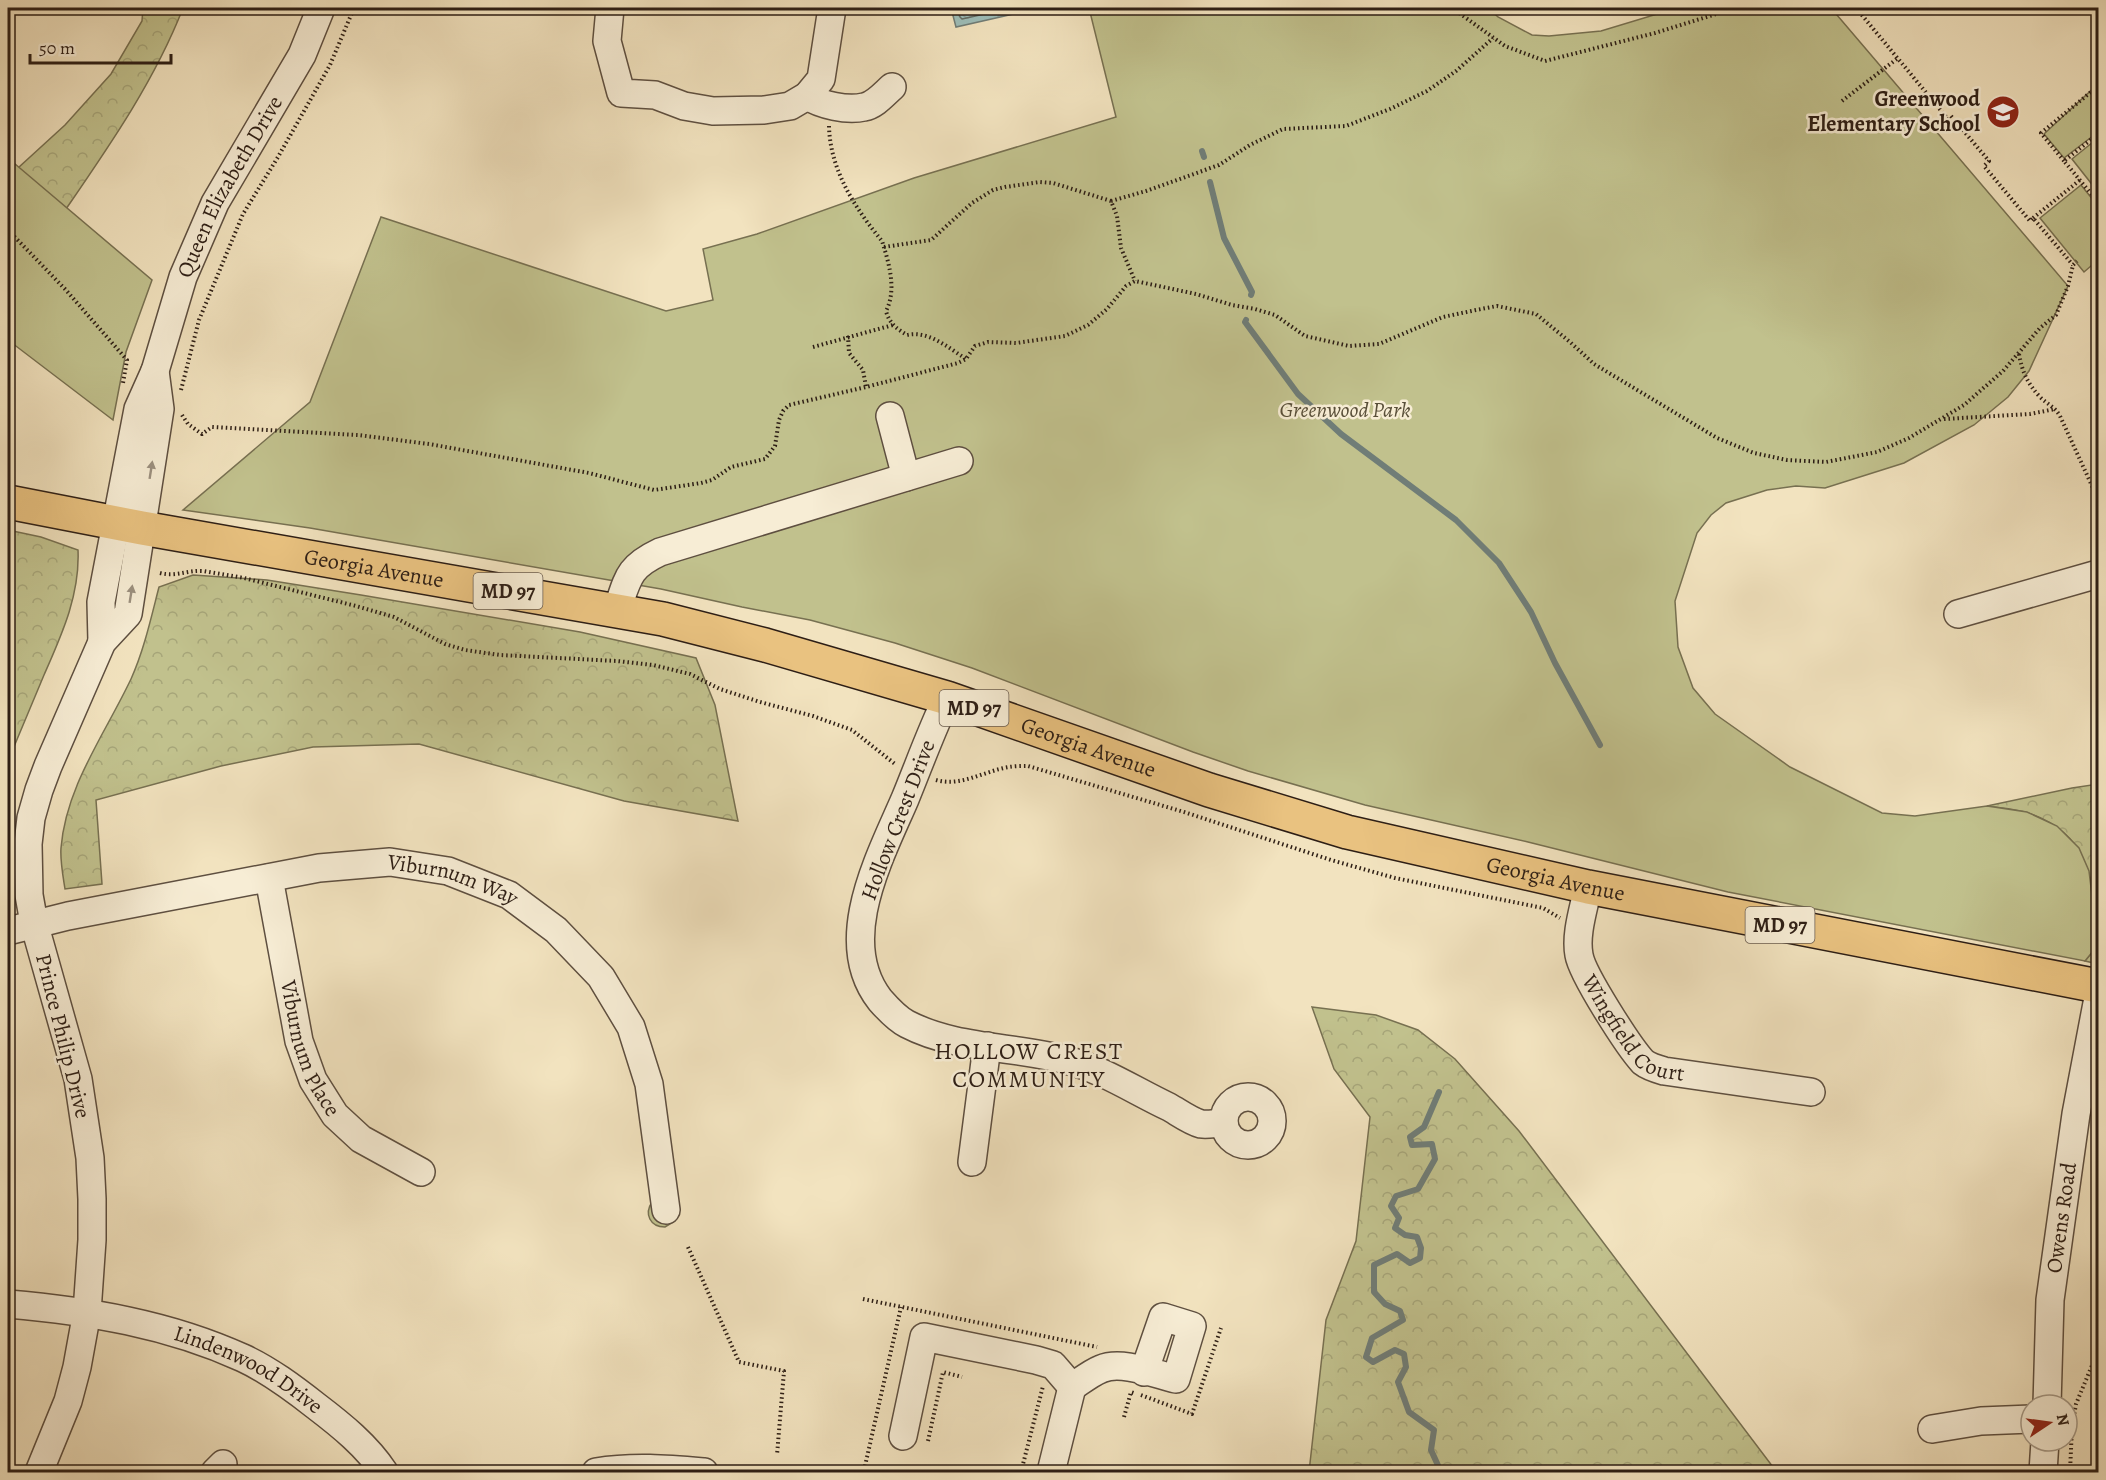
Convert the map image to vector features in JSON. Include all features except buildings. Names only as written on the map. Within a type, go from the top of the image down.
[{"type":"main road","name":"Georgia Avenue","points":[[8,502],[616,610],[711,630],[947,698],[1209,790],[1307,821],[1403,846],[1588,887],[2098,986]]},
{"type":"street","name":"Queen Elizabeth Drive","points":[[129,525],[160,409],[155,371],[183,277],[215,203],[302,55],[321,8]]},
{"type":"street","points":[[609,8],[607,41],[621,93],[655,95],[684,105],[713,111],[764,110],[790,106],[807,96],[821,79],[832,8]]},
{"type":"street","points":[[807,96],[815,101],[833,105],[864,108],[892,87]]},
{"type":"street","points":[[890,416],[906,477]]},
{"type":"street","points":[[616,610],[629,576],[635,567],[646,559],[696,540],[959,461]]},
{"type":"street","name":"Prince Philip Drive","points":[[39,1473],[68,1401],[77,1367],[87,1312],[92,1240],[92,1199],[84,1116],[71,1052],[34,923],[29,895],[28,868],[32,818],[39,789],[48,766],[102,642],[128,614],[129,525]]},
{"type":"street","points":[[1958,614],[2098,574]]},
{"type":"street","name":"Hollow Crest Drive","points":[[947,698],[932,729],[870,886],[860,929],[861,953],[866,974],[874,992],[903,1022],[941,1038],[1052,1056],[1100,1073],[1201,1124],[1224,1123]]},
{"type":"street","name":"Viburnum Way","points":[[8,931],[34,923],[319,868],[390,862],[448,871],[508,896],[556,930],[601,977],[631,1027],[649,1084],[666,1210]]},
{"type":"street","name":"Viburnum Place","points":[[269,878],[299,1041],[313,1080],[335,1115],[361,1139],[421,1172]]},
{"type":"street","name":"Wingfield Court","points":[[1588,887],[1579,934],[1578,955],[1585,975],[1644,1063],[1664,1071],[1811,1092]]},
{"type":"street","name":"Owens Road","points":[[2047,1393],[2050,1300],[2076,1114],[2098,998]]},
{"type":"street","points":[[972,1162],[987,1046]]},
{"type":"street","name":"Lindenwood Drive","points":[[8,1304],[59,1311],[87,1312],[120,1318],[184,1334],[244,1359],[288,1385],[336,1421],[376,1460],[384,1473]]},
{"type":"street","points":[[915,1438],[924,1337],[1053,1365],[1072,1387]]},
{"type":"street","points":[[1051,1473],[1072,1387],[1101,1369],[1117,1365],[1144,1372]]},
{"type":"street","points":[[1932,1429],[1982,1421],[2019,1419]]},
{"type":"street","points":[[2043,1473],[2044,1453]]},
{"type":"street","points":[[597,1473],[621,1468],[663,1468],[704,1473]]},
{"type":"path","points":[[181,390],[199,320],[243,214],[279,157],[330,65],[354,8]]},
{"type":"path","points":[[1452,8],[1505,46],[1545,60],[1655,33],[1732,8]]},
{"type":"path","points":[[1856,8],[1948,119],[1952,116],[1989,162],[1984,166],[2030,221],[2080,180]]},
{"type":"path","points":[[884,247],[932,240],[972,203],[993,190],[1040,182],[1053,183],[1111,201],[1219,165],[1250,145],[1283,129],[1346,126],[1390,109],[1427,91],[1456,71],[1493,38]]},
{"type":"path","points":[[1842,101],[1898,58]]},
{"type":"path","points":[[2098,88],[2041,133],[2098,202]]},
{"type":"path","points":[[833,105],[829,135],[841,179],[851,199],[884,247],[892,283],[891,302],[886,311],[888,318],[893,325],[907,335],[916,333],[927,336],[966,359]]},
{"type":"path","points":[[2064,161],[2098,134]]},
{"type":"path","points":[[1111,201],[1117,216],[1121,248],[1135,282]]},
{"type":"path","points":[[2033,218],[2073,265]]},
{"type":"path","points":[[8,230],[65,289],[127,360]]},
{"type":"path","points":[[180,413],[188,424],[202,434],[212,427],[358,435],[429,444],[589,473],[654,490],[712,480],[731,467],[765,459],[776,446],[779,420],[789,405],[866,387],[966,359],[975,346],[988,342],[1016,343],[1065,336],[1088,325],[1107,309],[1126,286],[1135,282],[1255,309],[1275,315],[1305,336],[1350,346],[1379,344],[1443,318],[1497,306],[1536,314],[1594,364],[1717,438],[1754,453],[1787,460],[1826,462],[1877,452],[1909,438],[1964,405],[2003,371],[2040,328],[2056,315],[2068,286],[2073,265],[2077,261]]},
{"type":"path","points":[[813,347],[893,325]]},
{"type":"path","points":[[848,336],[849,353],[864,370],[866,387]]},
{"type":"path","points":[[2019,353],[2023,373],[2041,398],[2056,409],[2098,499]]},
{"type":"path","points":[[1940,419],[2030,414],[2056,409]]},
{"type":"path","points":[[160,573],[171,576],[192,570],[203,571],[275,585],[394,617],[445,644],[465,650],[501,655],[617,661],[653,665],[690,674],[720,689],[813,716],[852,730],[900,767]]},
{"type":"path","points":[[927,777],[943,782],[964,781],[1010,767],[1028,766],[1184,812],[1331,860],[1395,878],[1543,908],[1563,920]]},
{"type":"path","points":[[687,1247],[739,1362],[784,1371],[777,1455]]},
{"type":"path","points":[[862,1299],[1100,1348]]},
{"type":"path","points":[[866,1466],[901,1306]]},
{"type":"path","points":[[2070,1473],[2072,1427],[2076,1404],[2098,1351]]},
{"type":"path","points":[[915,1438],[943,1372],[962,1377]]},
{"type":"path","points":[[1021,1473],[1046,1377]]},
{"type":"green space","points":[[143,8],[183,8],[172,35],[145,86],[66,209],[18,168],[65,125],[111,74],[142,21]]},
{"type":"green space","name":"Greenwood Park","points":[[1089,8],[1488,8],[1498,17],[1532,35],[1549,36],[1601,31],[1677,8],[1831,8],[2068,286],[2029,371],[2008,397],[1974,425],[1904,463],[1825,488],[1796,486],[1767,490],[1726,503],[1711,515],[1697,533],[1675,601],[1678,647],[1693,688],[1715,714],[1790,767],[1882,813],[1915,816],[1987,806],[2027,812],[2057,826],[2079,848],[2089,871],[2098,945],[2085,961],[1728,892],[1528,842],[1365,805],[1248,771],[1193,752],[972,668],[895,643],[810,620],[661,589],[310,528],[183,510],[310,402],[381,217],[666,311],[713,300],[703,249],[757,234],[914,178],[1116,117]]},
{"type":"green space","points":[[2098,84],[2098,132],[2064,158],[2044,134]]},
{"type":"green space","points":[[2098,138],[2098,192],[2072,159]]},
{"type":"green space","points":[[8,158],[152,280],[126,352],[113,420],[8,340]]},
{"type":"green space","points":[[2081,185],[2098,206],[2098,260],[2084,272],[2040,218]]},
{"type":"green space","points":[[8,530],[41,537],[78,550],[78,567],[68,614],[8,761]]},
{"type":"green space","points":[[193,575],[267,580],[361,595],[580,632],[696,658],[715,705],[738,821],[624,801],[419,744],[313,747],[221,766],[96,800],[102,884],[65,889],[61,848],[64,825],[78,782],[136,668],[159,587]]},
{"type":"green space","points":[[2098,784],[2098,945],[2091,883],[2078,849],[2066,835],[2050,823],[2028,813],[1987,806]]},
{"type":"green space","points":[[2098,945],[2098,964],[2085,961]]},
{"type":"green space","points":[[1312,1007],[1376,1015],[1418,1030],[1455,1059],[1519,1131],[1776,1471],[1309,1472],[1326,1320],[1356,1241],[1370,1117],[1334,1069]]},
{"type":"green space","points":[[652,1202],[677,1215],[675,1221],[665,1227],[652,1222],[649,1211]]},
{"type":"water","points":[[951,8],[1017,8],[1018,13],[956,27]]},
{"type":"waterway","points":[[1202,151],[1204,157]]},
{"type":"waterway","points":[[1210,182],[1224,238],[1252,292],[1251,295]]},
{"type":"waterway","points":[[1246,320],[1245,322],[1298,394],[1341,434],[1456,520],[1499,563],[1531,612],[1555,663],[1600,745]]},
{"type":"waterway","points":[[1439,1092],[1424,1127],[1410,1137],[1412,1145],[1432,1144],[1435,1159],[1418,1189],[1396,1196],[1391,1206],[1399,1218],[1395,1228],[1405,1235],[1417,1237],[1421,1248],[1420,1258],[1410,1263],[1397,1254],[1374,1265],[1374,1292],[1385,1304],[1400,1311],[1403,1320],[1372,1338],[1366,1357],[1373,1362],[1395,1350],[1404,1354],[1406,1367],[1398,1382],[1409,1412],[1434,1430],[1431,1450],[1441,1472]]},
{"type":"place","name":"Greenwood Elementary School","points":[[2003,112]]},
{"type":"district","name":"HOLLOW CREST COMMUNITY","points":[[1029,1065]]}]
